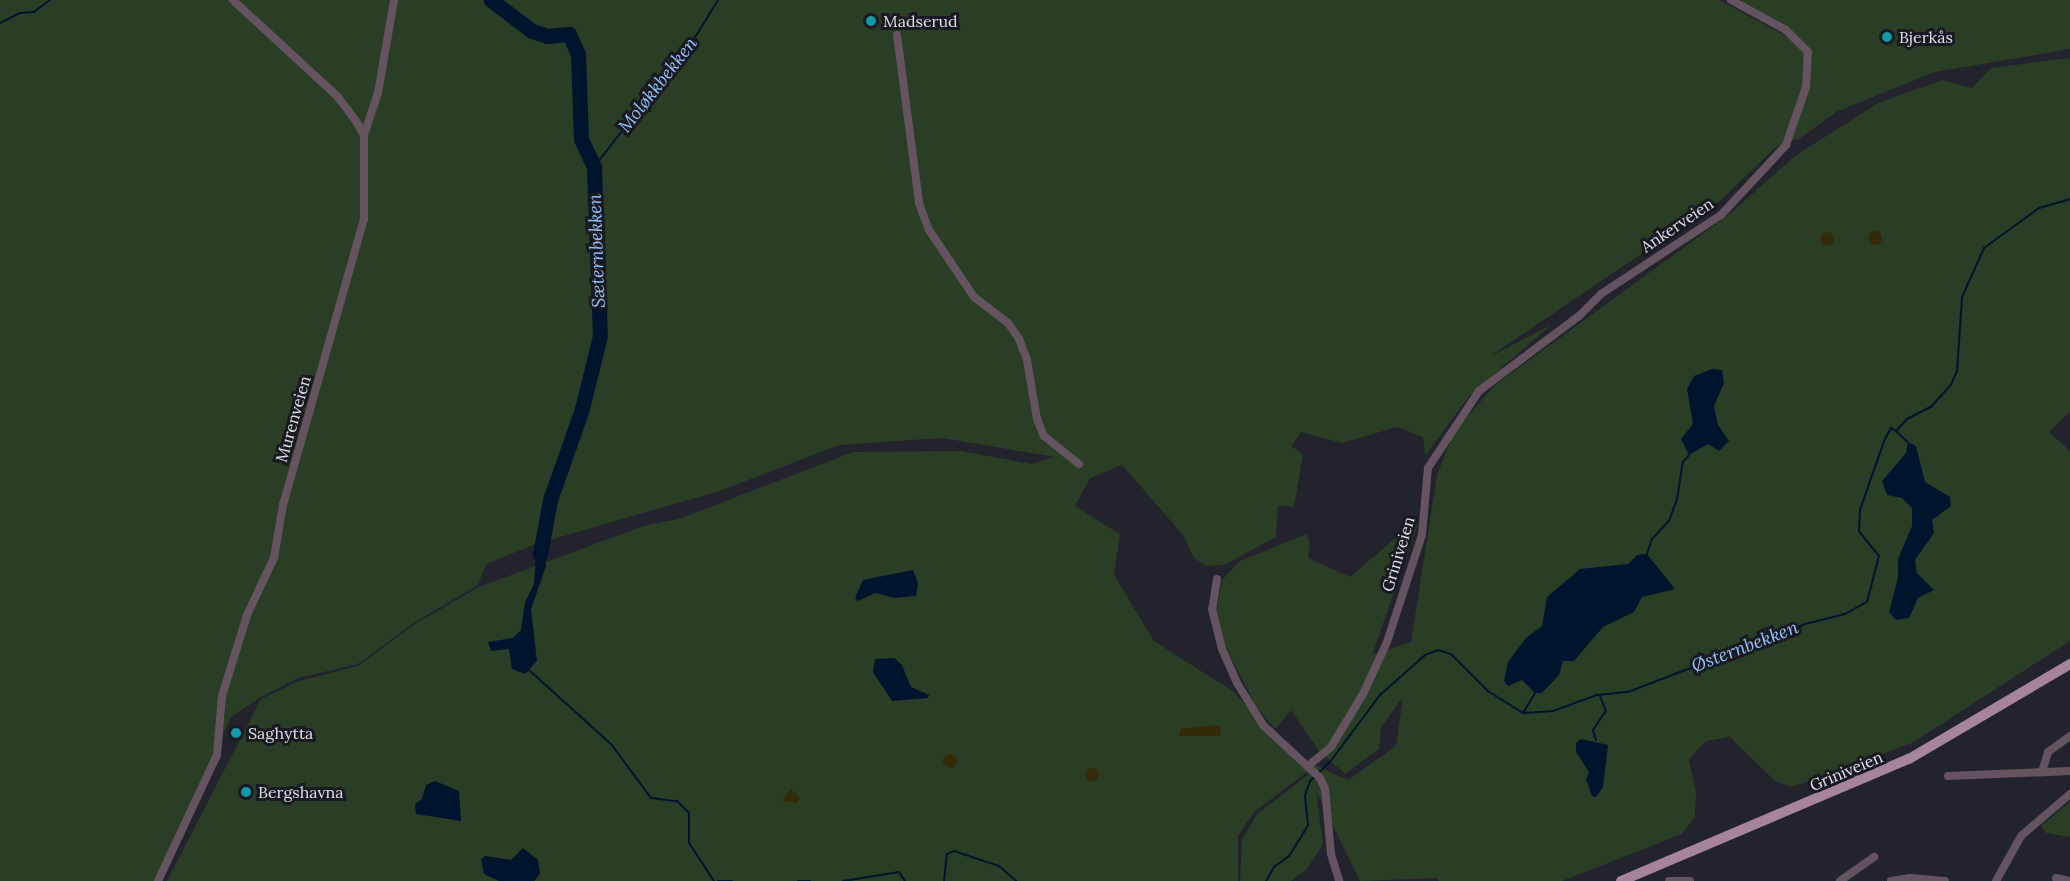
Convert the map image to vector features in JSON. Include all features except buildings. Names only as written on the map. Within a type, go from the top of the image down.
[{"type":"main road","name":"Griniveien","points":[[1622,881],[1910,759],[2070,664]]},
{"type":"street","points":[[232,0],[338,97],[364,135]]},
{"type":"street","name":"Murenveien","points":[[158,881],[217,756],[222,696],[244,622],[274,558],[283,505],[364,219],[364,135],[378,93],[394,0]]},
{"type":"street","name":"Ankerveien","points":[[1601,294],[1721,215],[1786,145],[1806,87],[1808,52],[1786,30],[1731,0]]},
{"type":"street","points":[[897,34],[919,203],[929,231],[974,297],[1008,323],[1019,339],[1027,360],[1037,419],[1044,436],[1079,464]]},
{"type":"street","name":"Griniveien","points":[[1314,771],[1363,694],[1387,642],[1425,522],[1428,468],[1434,455],[1479,391],[1580,316],[1601,294]]},
{"type":"street","points":[[1217,579],[1212,609],[1222,649],[1237,683],[1269,733],[1314,771],[1325,789],[1331,854],[1339,881]]},
{"type":"street","points":[[2042,772],[2048,752],[2070,736]]},
{"type":"street","points":[[1948,776],[2070,771]]},
{"type":"street","points":[[1996,881],[2021,836],[2070,794]]},
{"type":"street","points":[[1840,881],[1874,857]]},
{"type":"street","points":[[1891,881],[1910,878],[1945,881]]},
{"type":"street","points":[[2056,878],[2070,881]]},
{"type":"street","points":[[1669,881],[1690,881]]},
{"type":"green space","points":[[0,0],[1719,0],[1794,40],[1747,8],[1742,0],[2070,0],[2070,49],[1935,72],[1836,112],[1799,139],[1777,146],[1721,200],[1489,357],[1551,325],[1470,395],[1425,456],[1423,437],[1397,427],[1342,443],[1301,432],[1291,446],[1303,454],[1294,507],[1278,505],[1276,537],[1224,565],[1206,566],[1194,558],[1183,535],[1122,465],[1090,478],[1075,506],[1120,534],[1114,575],[1154,641],[1234,692],[1289,753],[1348,780],[1396,746],[1403,697],[1381,727],[1379,749],[1345,774],[1318,750],[1291,710],[1275,729],[1256,706],[1224,644],[1216,613],[1222,580],[1240,561],[1306,534],[1310,543],[1308,558],[1350,577],[1413,523],[1418,524],[1372,655],[1411,642],[1437,475],[1454,432],[1495,385],[1727,216],[1795,156],[1878,103],[1942,80],[1972,88],[1991,68],[2070,58],[2070,412],[2049,432],[2070,451],[2070,641],[1912,743],[1792,787],[1775,781],[1730,737],[1706,741],[1689,759],[1696,793],[1695,817],[1682,834],[1562,881],[1439,881],[1437,878],[1360,881],[1316,791],[1323,844],[1307,869],[1291,881],[1240,881],[1242,840],[1257,814],[1308,775],[1307,772],[1254,812],[1238,836],[1238,881],[167,881],[261,699],[299,681],[358,666],[415,624],[479,587],[643,526],[679,519],[853,452],[961,451],[1031,464],[1055,457],[942,438],[839,445],[723,490],[536,544],[486,564],[478,585],[415,622],[358,664],[298,678],[261,697],[231,717],[156,881],[0,881]]},
{"type":"green space","points":[[2070,802],[2070,837],[2046,833],[2041,826]]},
{"type":"sand","points":[[1875,231],[1880,233],[1882,238],[1880,243],[1875,245],[1870,243],[1868,238],[1870,233]]},
{"type":"sand","points":[[1824,232],[1830,232],[1834,239],[1830,246],[1824,246],[1820,242],[1820,236]]},
{"type":"sand","points":[[1213,725],[1221,727],[1220,736],[1179,736],[1181,729]]},
{"type":"sand","points":[[947,754],[953,754],[957,761],[953,768],[947,768],[943,764],[943,758]]},
{"type":"sand","points":[[1092,768],[1097,770],[1099,775],[1097,780],[1092,782],[1087,780],[1085,775],[1087,770]]},
{"type":"sand","points":[[791,789],[800,798],[797,803],[782,801]]},
{"type":"water","points":[[1712,369],[1722,370],[1724,383],[1714,406],[1718,425],[1729,441],[1719,451],[1708,444],[1689,455],[1681,439],[1693,424],[1687,389],[1694,376]]},
{"type":"water","points":[[1908,442],[1916,446],[1925,482],[1950,497],[1951,506],[1932,520],[1934,533],[1915,560],[1917,573],[1934,590],[1918,598],[1909,618],[1896,620],[1889,612],[1898,578],[1898,559],[1912,526],[1912,508],[1902,498],[1887,495],[1882,481],[1906,453]]},
{"type":"water","points":[[545,553],[546,566],[531,609],[537,661],[525,674],[512,669],[509,649],[491,651],[488,642],[513,638],[521,630],[525,602],[534,584],[536,556]]},
{"type":"water","points":[[1647,554],[1675,589],[1642,597],[1634,612],[1603,627],[1574,661],[1563,661],[1559,675],[1542,693],[1535,693],[1522,680],[1508,686],[1504,681],[1508,662],[1526,638],[1542,626],[1547,597],[1580,569],[1628,564],[1637,555]]},
{"type":"water","points":[[913,570],[918,583],[916,596],[894,598],[875,593],[858,601],[855,598],[863,580]]},
{"type":"water","points":[[894,658],[902,665],[911,687],[929,695],[928,698],[892,701],[873,672],[875,659]]},
{"type":"water","points":[[1581,739],[1608,745],[1603,787],[1596,797],[1592,796],[1586,779],[1589,772],[1576,752],[1576,743]]},
{"type":"water","points":[[435,781],[459,791],[461,821],[416,814],[415,804],[422,799],[426,785]]},
{"type":"water","points":[[523,848],[538,860],[540,874],[534,881],[499,881],[484,874],[481,859],[485,856],[511,860]]},
{"type":"waterway","points":[[0,23],[20,13],[34,12],[50,0]]},
{"type":"waterway","name":"Sæternbekken","points":[[491,0],[532,31],[547,36],[569,34],[578,54],[581,139],[594,167],[600,336],[582,409],[550,500],[540,554]]},
{"type":"waterway","name":"Moløkkbekken","points":[[594,167],[697,34],[718,0]]},
{"type":"waterway","name":"Østernbekken","points":[[1266,881],[1274,867],[1289,856],[1308,825],[1305,795],[1310,781],[1330,762],[1380,695],[1425,655],[1438,650],[1451,654],[1488,691],[1523,713],[1553,711],[1597,695],[1628,692],[1805,624],[1845,614],[1867,602],[1879,556],[1859,531],[1860,510],[1884,441],[1891,428],[1896,431],[1907,419],[1931,407],[1951,385],[1957,371],[1962,297],[1984,248],[2039,208],[2070,199]]},
{"type":"waterway","points":[[1896,431],[1908,442]]},
{"type":"waterway","points":[[1647,554],[1652,539],[1669,521],[1677,499],[1683,462],[1689,455]]},
{"type":"waterway","points":[[529,670],[611,744],[651,798],[677,801],[689,813],[689,843],[714,881]]},
{"type":"waterway","points":[[1523,713],[1535,693]]},
{"type":"waterway","points":[[1596,740],[1593,730],[1606,711],[1600,696]]},
{"type":"waterway","name":"Østernbekken","points":[[944,881],[947,854],[954,851],[999,866],[1016,881]]},
{"type":"waterway","name":"Østernbekken","points":[[843,881],[899,872],[905,881]]},
{"type":"waterway","points":[[718,881],[732,881]]},
{"type":"waterway","name":"Østernbekken","points":[[798,881],[810,881]]},
{"type":"place","name":"Madserud","points":[[871,21]]},
{"type":"place","name":"Bjerkås","points":[[1887,37]]},
{"type":"place","name":"Saghytta","points":[[236,733]]},
{"type":"place","name":"Bergshavna","points":[[246,792]]}]
